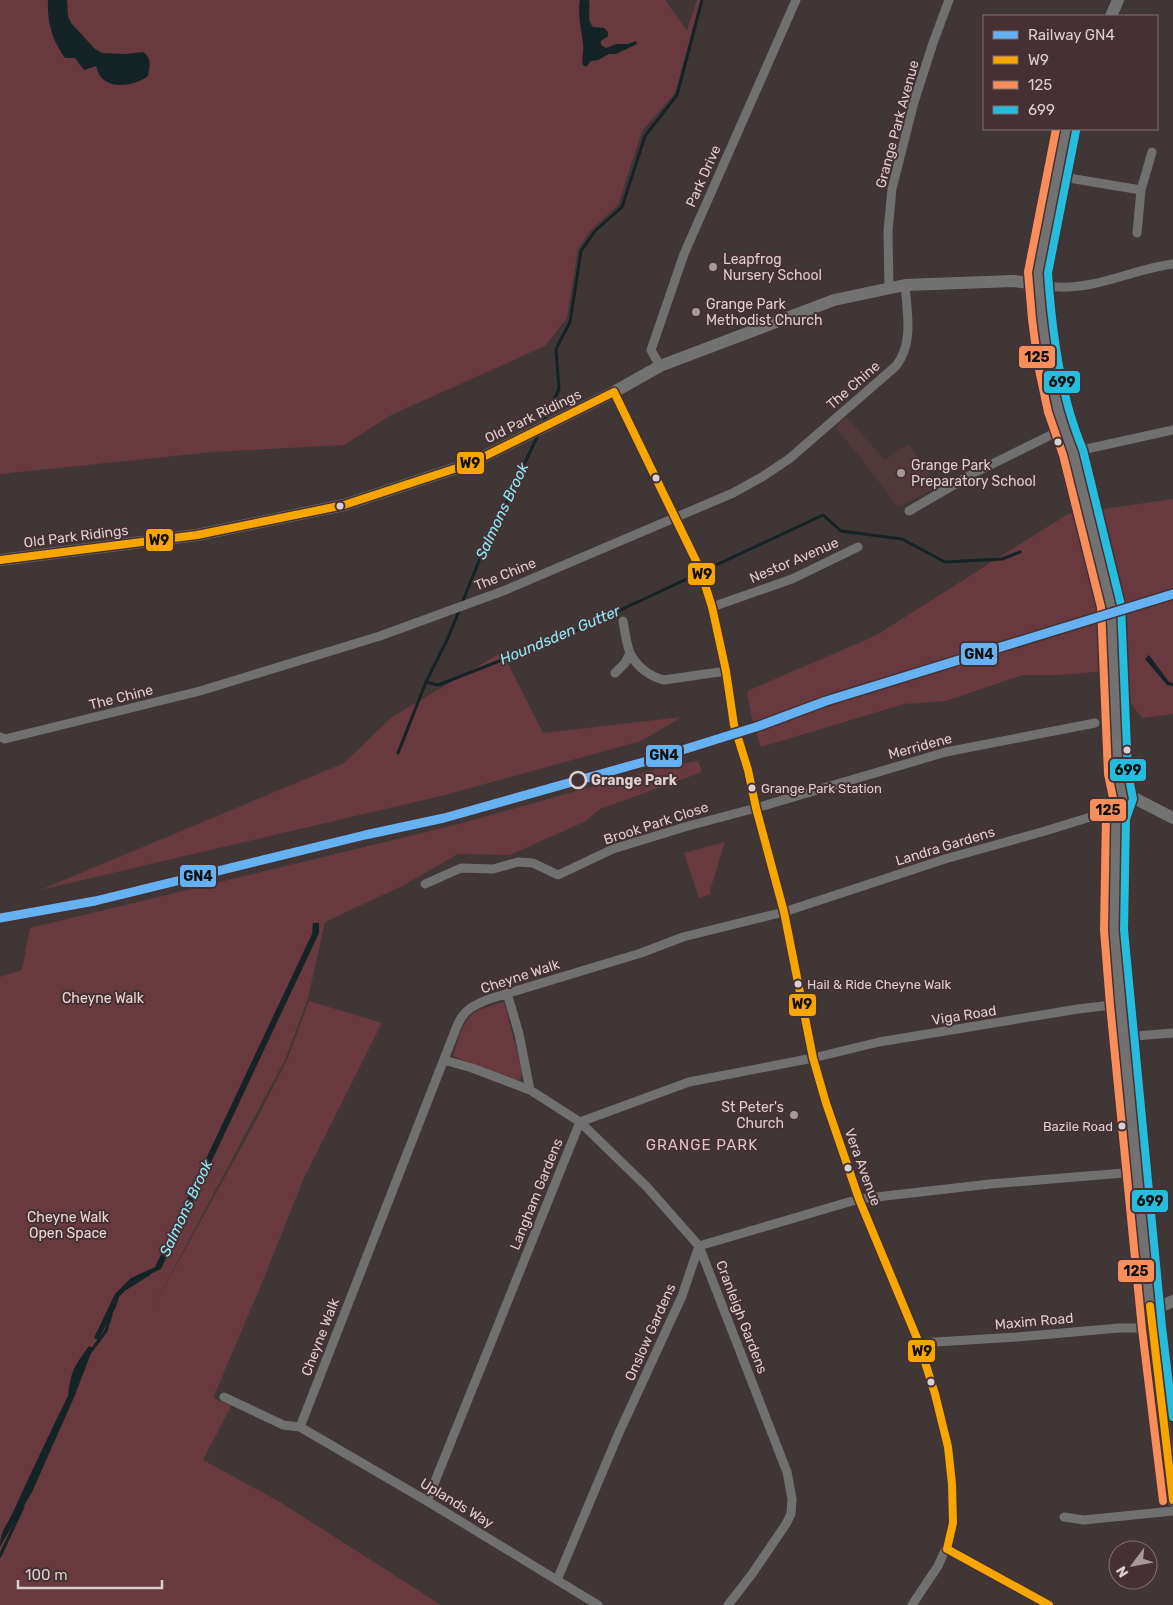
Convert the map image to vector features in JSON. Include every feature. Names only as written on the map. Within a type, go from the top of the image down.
[{"type":"street","name":"Park Drive","points":[[656,368],[651,350],[684,254],[796,0]]},
{"type":"street","name":"Grange Park Avenue","points":[[889,289],[888,231],[892,189],[914,102],[949,0]]},
{"type":"street","points":[[1111,15],[1118,0]]},
{"type":"street","points":[[1066,130],[1038,272],[1047,360],[1063,429],[1073,452],[1111,606],[1118,774],[1123,799],[1116,817],[1114,930],[1152,1328],[1173,1500]]},
{"type":"street","points":[[1137,233],[1141,190],[1152,152]]},
{"type":"street","points":[[1056,176],[1141,190]]},
{"type":"street","points":[[1039,284],[1059,287],[1102,282],[1173,264]]},
{"type":"street","name":"Old Park Ridings","points":[[0,560],[197,535],[344,505],[469,464],[614,392],[656,368],[834,300],[905,285],[1013,280],[1039,284]]},
{"type":"street","name":"The Chine","points":[[0,737],[5,739],[200,691],[380,636],[503,591],[733,493],[762,477],[789,458],[896,366],[902,358],[906,347],[905,285]]},
{"type":"street","name":"Vera Avenue","points":[[614,392],[700,569],[712,606],[726,671],[734,725],[748,770],[756,808],[784,912],[813,1058],[835,1131],[859,1199],[919,1343],[935,1394],[948,1447],[952,1484],[953,1523],[947,1550],[912,1605]]},
{"type":"street","points":[[909,511],[976,472],[1063,429]]},
{"type":"street","points":[[1073,452],[1173,430]]},
{"type":"street","name":"Nestor Avenue","points":[[712,606],[792,579],[858,547]]},
{"type":"street","points":[[622,620],[630,653],[650,675],[664,680],[726,671]]},
{"type":"street","points":[[615,673],[625,663],[630,653]]},
{"type":"street","name":"Merridene","points":[[756,808],[946,752],[1095,723]]},
{"type":"street","points":[[1123,799],[1136,799],[1173,818]]},
{"type":"street","name":"Brook Park Close","points":[[425,884],[461,868],[493,870],[518,862],[533,864],[558,876],[613,849],[756,808]]},
{"type":"street","name":"Landra Gardens","points":[[784,912],[945,859],[1097,816],[1116,817]]},
{"type":"street","name":"Cheyne Walk","points":[[300,1427],[462,1015],[472,1006],[489,998],[640,953],[683,937],[784,912]]},
{"type":"street","points":[[507,993],[519,1034],[530,1090]]},
{"type":"street","name":"Viga Road","points":[[813,1058],[879,1042],[1078,1009],[1120,1004]]},
{"type":"street","points":[[1123,1037],[1173,1033]]},
{"type":"street","points":[[580,1122],[689,1082],[813,1058]]},
{"type":"street","name":"Cranleigh Gardens","points":[[444,1060],[472,1068],[530,1090],[580,1122],[647,1188],[699,1246],[787,1472],[792,1499],[790,1514],[786,1524],[728,1605]]},
{"type":"street","name":"Langham Gardens","points":[[427,1501],[580,1122]]},
{"type":"street","points":[[699,1246],[859,1199],[1000,1183],[1136,1172]]},
{"type":"street","name":"Onslow Gardens","points":[[557,1580],[618,1435],[682,1296],[699,1246]]},
{"type":"street","points":[[1150,1306],[1164,1305],[1173,1301]]},
{"type":"street","name":"Maxim Road","points":[[919,1343],[1119,1328],[1152,1328]]},
{"type":"street","name":"Uplands Way","points":[[224,1396],[277,1422],[300,1427],[427,1501],[598,1605]]},
{"type":"street","points":[[1064,1517],[1084,1520],[1173,1511]]},
{"type":"street","points":[[947,1550],[1049,1605]]},
{"type":"shaded area","name":"Grange Park Preparatory School","points":[[846,417],[885,460],[908,444],[939,486],[898,507],[835,427]]},
{"type":"green space","points":[[0,0],[665,0],[687,31],[697,0],[701,0],[675,93],[642,131],[618,205],[590,231],[578,249],[567,318],[545,346],[393,414],[344,445],[213,452],[0,474]]},
{"type":"green space","points":[[1173,499],[1173,714],[1142,718],[1106,671],[1060,675],[1022,675],[946,701],[904,704],[761,747],[751,715],[747,691],[875,636],[1068,514]]},
{"type":"green space","points":[[502,652],[543,733],[682,717],[641,741],[445,795],[40,890],[344,763],[392,717]]},
{"type":"green space","name":"Cheyne Walk Open Space","points":[[698,761],[702,772],[600,809],[586,821],[510,855],[458,854],[402,886],[325,922],[308,998],[286,1058],[151,1311],[253,1126],[288,1058],[309,1001],[382,1023],[303,1180],[213,1398],[231,1406],[203,1460],[280,1502],[441,1605],[0,1605],[0,977],[22,970],[30,928],[455,825],[656,769]]},
{"type":"green space","points":[[725,842],[710,890],[711,894],[699,898],[684,853]]},
{"type":"green space","points":[[504,1002],[522,1071],[520,1079],[515,1082],[453,1056],[461,1031],[472,1015],[477,1011]]},
{"type":"water","points":[[48,0],[67,0],[68,16],[71,23],[95,49],[102,53],[125,54],[143,52],[146,54],[150,66],[148,76],[131,84],[111,84],[100,76],[96,66],[84,70],[75,58],[65,58],[51,31],[48,16]]},
{"type":"water","points":[[580,0],[589,0],[589,18],[593,27],[604,28],[608,32],[608,36],[601,41],[601,45],[606,48],[616,44],[628,44],[636,41],[637,44],[616,54],[609,54],[598,60],[591,61],[586,67],[583,65],[579,11]]},
{"type":"water","points":[[1149,655],[1169,682],[1173,683],[1173,686],[1167,685],[1145,659]]},
{"type":"water","points":[[313,923],[319,923],[319,933],[161,1269],[133,1282],[119,1297],[116,1307],[98,1340],[94,1338],[115,1294],[131,1278],[155,1267],[312,934]]},
{"type":"water","points":[[89,1346],[93,1348],[75,1395],[32,1492],[0,1547],[3,1532],[68,1396],[70,1380],[74,1369]]},
{"type":"waterway","name":"Salmons Brook","points":[[543,423],[559,389],[556,349],[570,322],[581,251],[595,231],[622,207],[645,136],[677,95],[702,0]]},
{"type":"waterway","name":"Salmons Brook","points":[[398,753],[426,682],[448,638],[483,551],[538,435]]},
{"type":"waterway","name":"Houndsden Gutter","points":[[714,566],[823,515],[841,531],[902,539],[945,562],[1002,559],[1020,552]]},
{"type":"waterway","name":"Houndsden Gutter","points":[[426,682],[438,685],[569,634],[691,577]]},
{"type":"waterway","name":"Salmons Brook","points":[[125,1289],[149,1274]]},
{"type":"waterway","name":"Salmons Brook","points":[[91,1351],[106,1331],[111,1315]]},
{"type":"waterway","name":"Salmons Brook","points":[[0,1556],[23,1507]]},
{"type":"rail line","name":"GN4","points":[[0,918],[95,901],[365,835],[444,818],[647,761],[759,726],[826,701],[1173,594]]},
{"type":"transit line","name":"125","points":[[1056,130],[1028,272],[1038,365],[1048,412],[1063,455],[1101,607],[1108,774],[1113,798],[1106,816],[1104,930],[1142,1329],[1163,1501]]},
{"type":"transit line","name":"699","points":[[1076,131],[1048,273],[1049,290],[1060,373],[1071,417],[1083,450],[1121,605],[1128,773],[1133,799],[1126,819],[1124,930],[1162,1327],[1173,1417]]},
{"type":"transit line","name":"W9","points":[[614,392],[700,569],[712,607],[726,671],[734,725],[748,770],[756,808],[784,912],[813,1058],[826,1103],[859,1199],[919,1343],[935,1394],[948,1447],[952,1484],[953,1523],[947,1549]]},
{"type":"transit line","name":"W9","points":[[0,560],[197,535],[344,505],[469,464],[614,392]]},
{"type":"transit line","name":"W9","points":[[1150,1306],[1173,1500]]},
{"type":"transit line","name":"W9","points":[[947,1549],[1049,1605]]},
{"type":"place","name":"Leapfrog Nursery School","points":[[713,267]]},
{"type":"place","name":"Grange Park Methodist Church","points":[[696,312]]},
{"type":"place","name":"Grange Park Preparatory School","points":[[901,473]]},
{"type":"place","name":"Grange Park","points":[[578,780]]},
{"type":"place","name":"Grange Park Station","points":[[752,788]]},
{"type":"place","name":"Hail & Ride Cheyne Walk","points":[[798,984]]},
{"type":"place","name":"St Peter's Church","points":[[794,1115]]},
{"type":"place","name":"Bazile Road","points":[[1122,1126]]},
{"type":"district","name":"GRANGE PARK","points":[[702,1145]]}]
